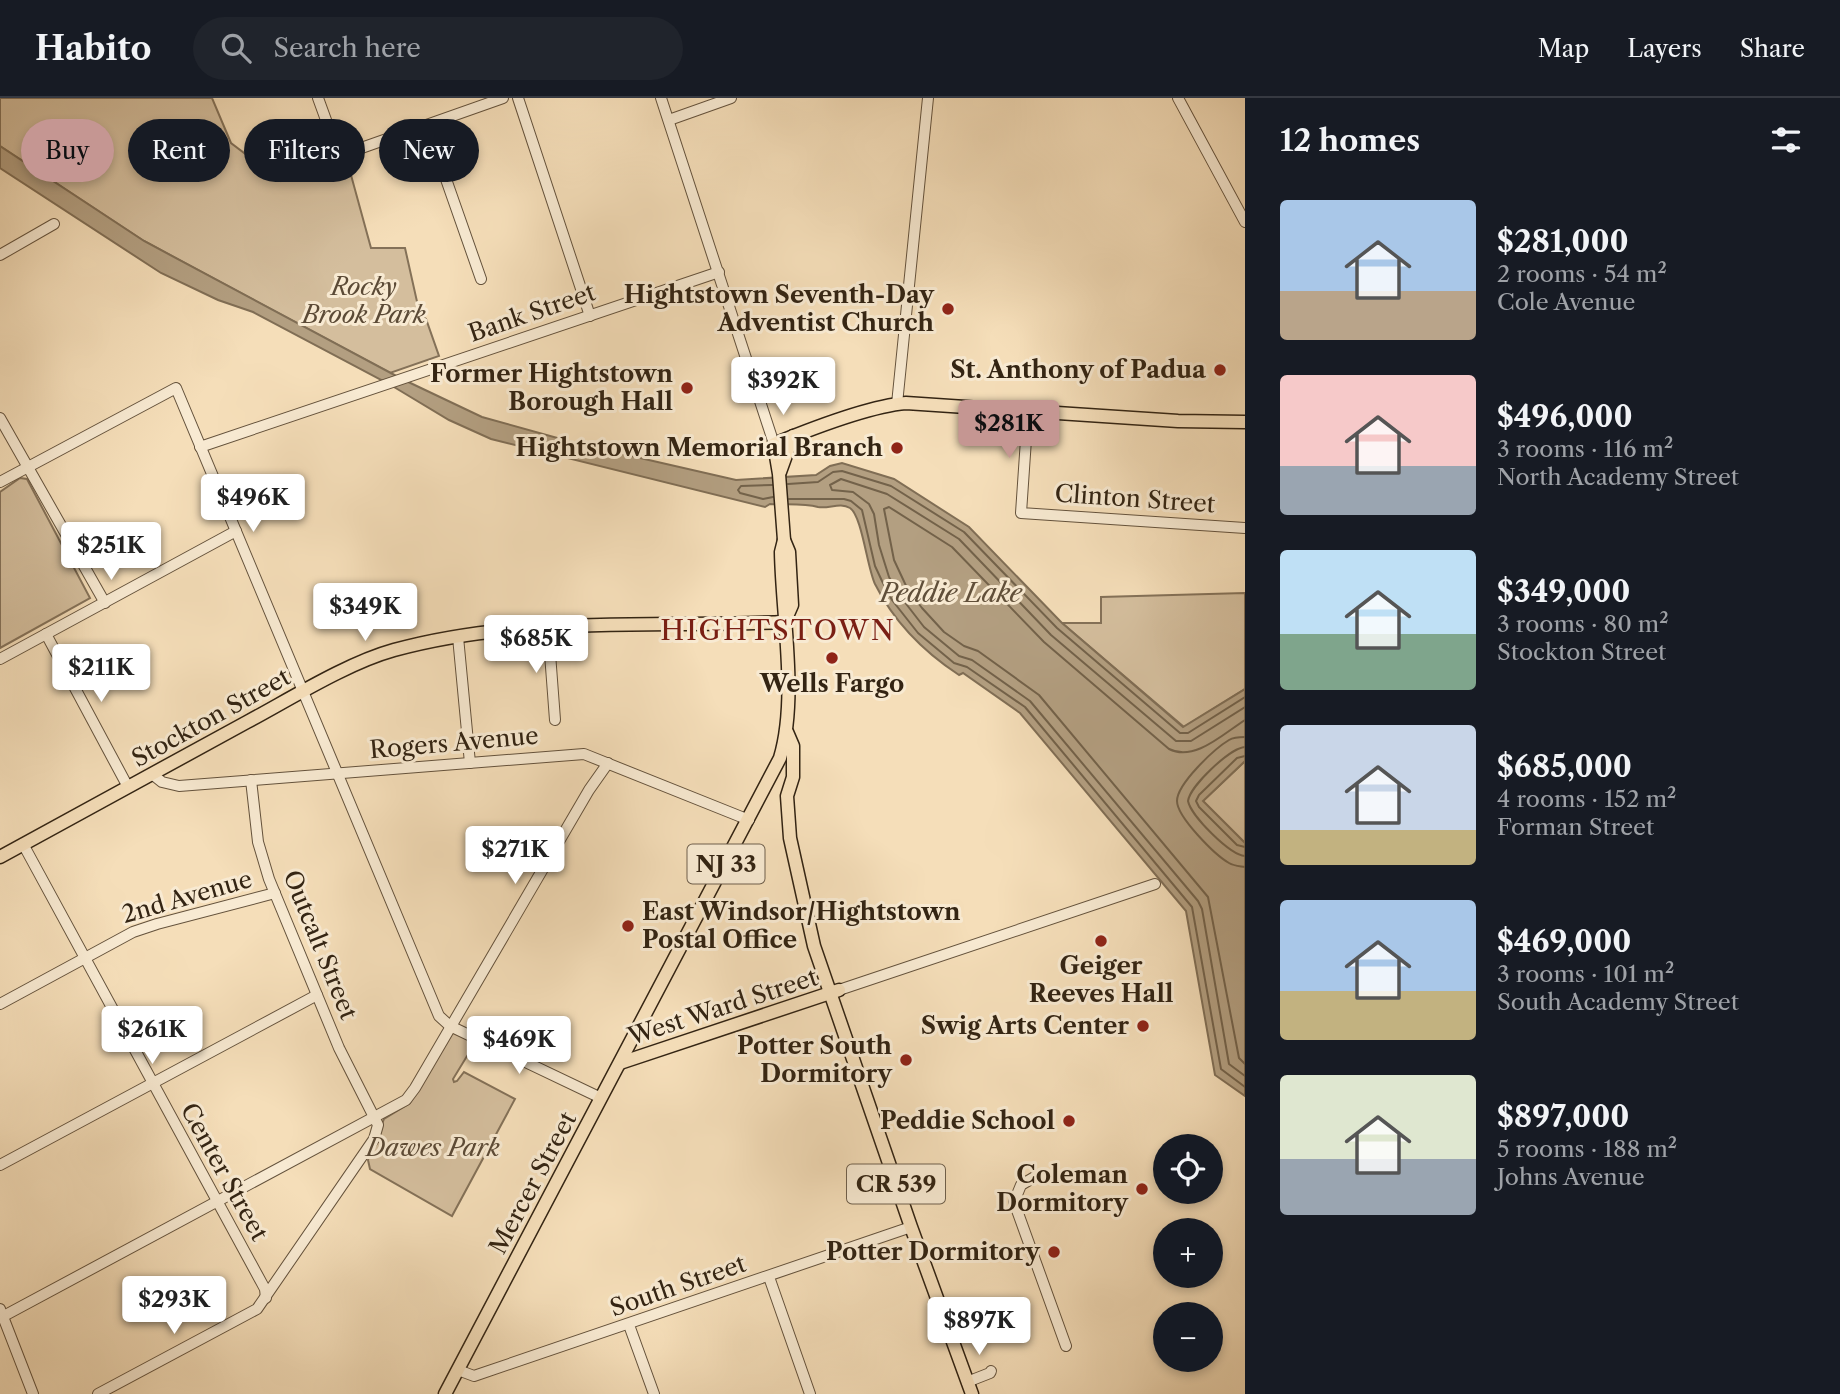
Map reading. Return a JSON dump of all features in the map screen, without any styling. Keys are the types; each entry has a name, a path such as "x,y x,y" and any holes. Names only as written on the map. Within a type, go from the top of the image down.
{"main road":[{"path":"774,444 897,404 1178,421 1245,422"},
{"path":"779,474 793,436"},
{"name":"NJ 33","path":"774,444 784,540 781,552 786,728"},
{"name":"Stockton Street","path":"0,857 303,692 379,655 458,637 548,627 785,622"},
{"name":"CR 539","path":"786,728 793,746 793,777 788,796 794,862 814,946 834,992 911,1227 968,1384"},
{"name":"Mercer Street","path":"445,1394 750,820 780,758 786,728"},
{"name":"West Ward Street","path":"621,1063 834,992"}],"street":[{"path":"318,98 334,142 342,152 350,152 379,142"},
{"path":"444,119 503,98"},
{"path":"518,98 590,316"},
{"path":"661,98 774,444"},
{"path":"668,120 731,98"},
{"path":"897,404 929,98"},
{"path":"1178,98 1245,222"},
{"path":"447,182 481,279"},
{"path":"0,255 54,224"},
{"name":"Bank Street","path":"200,447 719,272"},
{"path":"0,482 176,388 439,1016 450,1026 601,1098"},
{"name":"Clinton Street","path":"1028,410 1021,513 1245,528"},
{"path":"0,418 104,603"},
{"path":"0,659 236,531"},
{"path":"548,627 555,720"},
{"path":"46,634 128,787"},
{"path":"458,637 470,763"},
{"name":"Rogers Avenue","path":"152,774 162,782 179,786 584,754 750,820"},
{"path":"33,1394 1,1315 406,1100 589,790 608,763"},
{"name":"Outcalt Street","path":"251,780 258,842 275,893 339,1048 375,1117"},
{"name":"Center Street","path":"23,844 265,1289 266,1298"},
{"path":"834,992 1155,884"},
{"name":"2nd Avenue","path":"0,1004 121,937 275,893"},
{"path":"0,1165 317,995"},
{"path":"98,1394 257,1309 374,1139 377,1125 375,1117"},
{"path":"1038,1175 1020,1185 1014,1202 1066,1346"},
{"name":"South Street","path":"458,1370 474,1376 911,1227"},
{"path":"769,1277 810,1394"},
{"path":"629,1325 654,1394"}],"green space":[{"name":"Rocky Brook Park","path":"0,98 212,98 221,119 128,119 128,182 230,182 230,141 244,153 244,182 353,182 371,248 405,248 420,315 426,319 439,356 390,373 144,241 55,182 114,182 114,119 21,119 21,160 0,146"},
{"path":"20,478 27,479 90,598 0,648 0,492"},
{"path":"1245,593 1245,689 1184,727 1062,623 1101,623 1101,597"},
{"path":"1245,761 1245,843 1203,801"},
{"name":"Dawes Park","path":"453,1032 475,1043 453,1079 454,1082 464,1072 515,1099 452,1216 370,1169 368,1160 384,1119 410,1103"}],"water":[{"name":"Peddie Lake","path":"0,146 21,160 21,182 0,168"},
{"name":"Peddie Lake","path":"21,182 55,182 144,241 402,379 482,417 579,444 736,480 816,475 830,466 842,463 894,479 969,527 1062,623 1183,727 1245,689 1245,761 1203,801 1245,843 1245,1096 1215,1075 1186,911 1020,713 963,673 959,675 946,666 922,646 901,623 875,584 858,521 850,508 770,504 765,507 491,439 449,420 389,384 253,312 218,300 161,273"}],"place":[{"name":"Hightstown Seventh-Day Adventist Church","path":"948,309"},
{"name":"St. Anthony of Padua","path":"1220,370"},
{"name":"Former Hightstown Borough Hall","path":"687,388"},
{"name":"Hightstown Memorial Branch","path":"897,448"},
{"name":"Wells Fargo","path":"832,658"},
{"name":"East Windsor/Hightstown Postal Office","path":"628,926"},
{"name":"Geiger Reeves Hall","path":"1101,941"},
{"name":"Swig Arts Center","path":"1143,1026"},
{"name":"Potter South Dormitory","path":"906,1060"},
{"name":"Peddie School","path":"1069,1121"},
{"name":"Coleman Dormitory","path":"1142,1189"},
{"name":"Potter Dormitory","path":"1054,1252"}],"district":[{"name":"HIGHTSTOWN","path":"778,630"}]}
